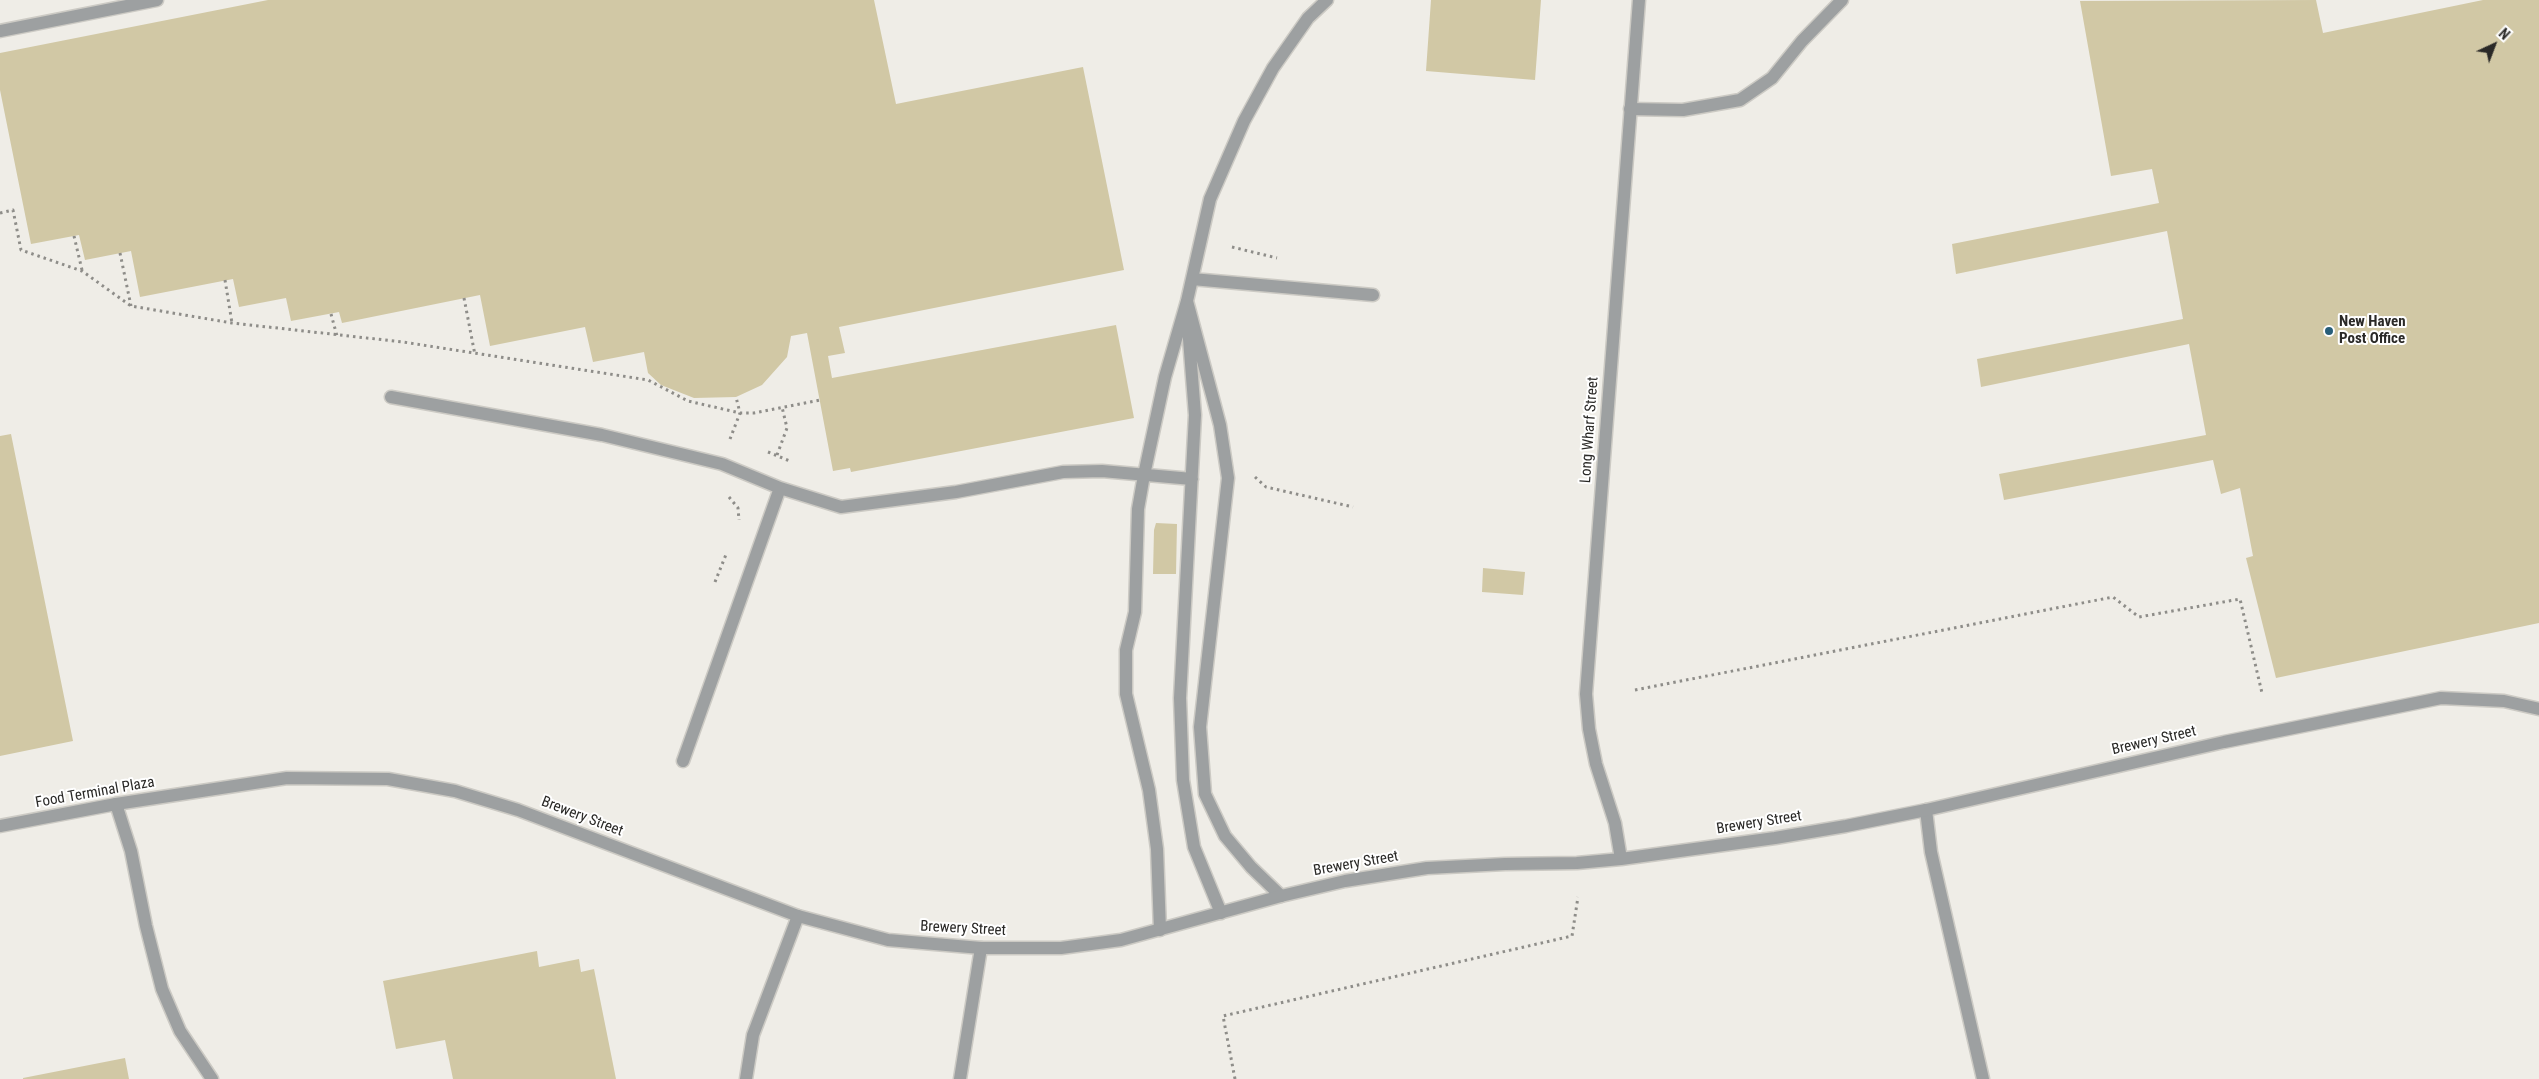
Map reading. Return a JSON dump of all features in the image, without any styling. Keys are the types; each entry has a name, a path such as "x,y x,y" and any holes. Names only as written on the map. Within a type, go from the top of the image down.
{"street":[{"path":"0,31 157,0"},
{"path":"1160,930 1157,849 1151,800 1139,742 1126,694 1126,650 1135,612 1138,510 1144,475 1165,377 1187,301 1210,199 1244,121 1273,68 1308,18 1327,0"},
{"name":"Long Wharf Street","path":"1621,859 1614,823 1596,764 1589,729 1586,694 1639,0"},
{"path":"1630,109 1683,110 1740,100 1772,78 1802,41 1842,0"},
{"path":"1192,279 1373,294"},
{"path":"1187,301 1195,415 1180,698 1183,780 1194,847 1221,914"},
{"path":"1187,301 1220,425 1228,478 1200,727 1205,794 1225,836 1251,867 1281,896"},
{"path":"391,396 602,435 722,464 780,488 841,507 956,492 1063,472 1192,479"},
{"path":"683,761 780,488"},
{"name":"Brewery Street","path":"196,792 288,778 388,780 455,791 518,810 798,916 888,940 981,948 1060,948 1121,940 1281,896 1345,881 1427,868 1577,863 1621,859 1775,838 1926,810 2224,742 2441,698 2504,701 2539,709"},
{"name":"Food Terminal Plaza","path":"0,826 116,804 196,792"},
{"path":"116,804 131,851 146,926 162,989 180,1031 212,1079"},
{"path":"1926,810 1931,852 1983,1079"},
{"path":"746,1079 753,1035 798,916"},
{"path":"960,1079 981,948"}],"path":[{"path":"0,213 14,210 21,250 82,271 131,306 232,323 403,342 475,355 648,380 688,401 740,413 754,413 820,400"},
{"path":"74,236 82,271"},
{"path":"1232,247 1284,260"},
{"path":"120,253 131,306"},
{"path":"224,280 232,323"},
{"path":"464,298 475,355"},
{"path":"331,314 337,336"},
{"path":"730,439 740,413 736,397"},
{"path":"777,455 787,428 782,407"},
{"path":"722,436 739,443"},
{"path":"758,449 797,464"},
{"path":"1252,475 1266,487 1353,507"},
{"path":"722,495 730,498 738,508 739,522"},
{"path":"715,582 729,548"},
{"path":"1635,690 2113,597 2139,617 2240,599 2262,693"},
{"path":"1235,1079 1223,1016 1572,936 1578,897"}],"building":[{"path":"268,0 874,0 896,104 1083,67 1124,270 839,327 845,353 828,356 832,378 1116,325 1134,418 851,472 850,468 833,471 807,333 791,336 787,357 762,385 736,397 694,398 661,385 648,373 644,352 593,362 585,327 490,346 480,295 342,323 339,312 291,321 286,298 239,307 233,279 140,297 131,251 85,260 79,235 31,244 0,90 0,53"},
{"path":"1431,0 1541,0 1535,80 1426,71"},
{"name":"New Haven Post Office","path":"2316,0 2323,33 2483,0 2539,0 2539,623 2276,678 2246,558 2253,556 2240,488 2221,494 2213,460 2004,500 1999,474 2206,435 2189,344 1981,387 1977,359 2183,319 2167,231 1956,274 1952,244 2159,203 2152,169 2111,176 2080,1"},
{"path":"11,434 73,741 0,756 0,436"},
{"path":"1156,523 1177,524 1176,574 1153,574 1154,530"},
{"path":"1483,568 1525,572 1523,595 1482,592"},
{"path":"537,951 539,967 579,959 581,972 594,969 616,1079 453,1079 445,1040 396,1049 383,981"},
{"path":"125,1058 129,1079 23,1079 23,1078"}],"place":[{"name":"New Haven Post Office","path":"2329,331"}]}
